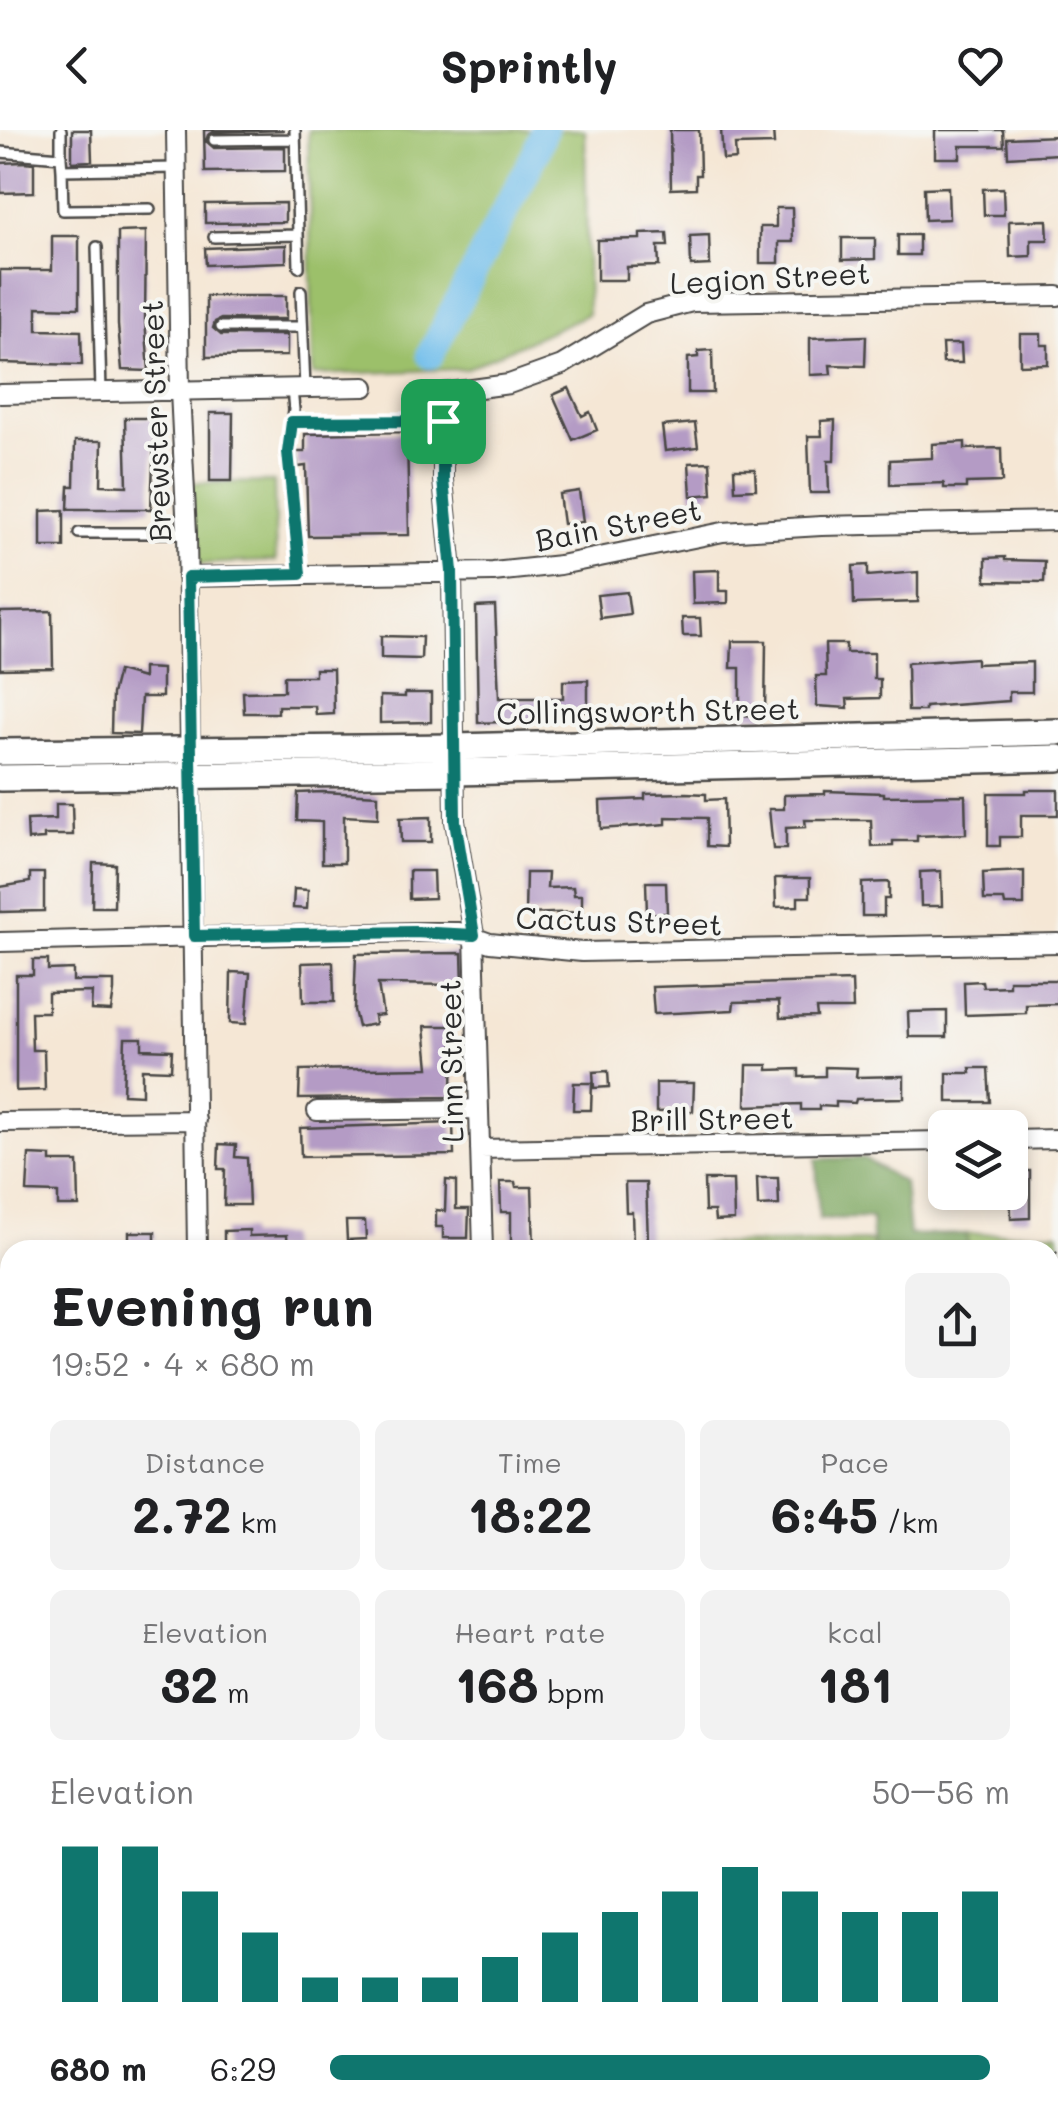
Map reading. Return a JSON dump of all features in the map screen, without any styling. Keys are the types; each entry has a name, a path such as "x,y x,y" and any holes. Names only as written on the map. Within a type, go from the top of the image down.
{"main road":[{"name":"Collingsworth Street","path":"455,759 1058,732"},
{"name":"Collingsworth Street","path":"0,752 189,763"},
{"name":"Collingsworth Street","path":"0,778 189,763 1058,758"}],"street":[{"name":"Brewster Street","path":"176,130 188,577 197,1240"},
{"name":"Legion Street","path":"443,393 509,384 562,365 646,314 692,302 1058,296"},
{"path":"0,394 365,387"},
{"name":"Linn Street","path":"443,393 443,480 452,571 457,841 474,935 483,1240"},
{"name":"Bain Street","path":"188,577 526,570 722,532 821,526 1058,522"},
{"name":"Cactus Street","path":"0,942 414,932 474,935 490,943 582,952 1058,943"},
{"path":"317,1111 479,1109"},
{"path":"0,1122 196,1120"},
{"path":"1028,1140 1058,1139"},
{"name":"Brill Street","path":"480,1150 928,1141"}],"lane":[{"path":"61,130 63,210 150,209"},
{"path":"214,140 295,135 299,267"},
{"path":"0,152 61,156"},
{"path":"62,170 177,168"},
{"path":"214,237 298,236"},
{"path":"97,247 101,392"},
{"path":"300,574 288,452 298,388 301,291"},
{"path":"221,327 302,327"},
{"path":"292,422 443,421"},
{"path":"79,533 187,533"}],"green space":[{"path":"308,130 585,130 588,314 466,369 313,375"},
{"path":"274,482 276,561 198,564 192,556 191,483"},
{"path":"864,1158 904,1183 909,1235 967,1234 967,1240 872,1240 871,1218 819,1219 816,1159"},
{"path":"1058,1232 1058,1240 967,1240 967,1234"}],"building":[{"path":"72,130 91,130 92,161 72,162"},
{"path":"204,130 284,130 214,132 206,141 214,148 285,147 285,171 205,172"},
{"path":"670,130 699,130 700,175 696,175 696,188 671,189"},
{"path":"721,130 773,130 774,144 735,145 736,159 723,160"},
{"path":"935,130 1003,130 1004,146 960,146 960,158 935,158"},
{"path":"1058,136 1058,154 1008,157 1007,138"},
{"path":"0,163 34,163 34,192 1,193"},
{"path":"948,187 949,219 925,220 924,188"},
{"path":"1003,188 1004,215 984,215 983,189"},
{"path":"285,203 285,222 205,223 205,204"},
{"path":"776,208 792,208 793,242 779,242 779,263 760,263 760,227 776,227"},
{"path":"1047,220 1048,240 1031,240 1031,256 1010,257 1009,221"},
{"path":"146,231 149,371 122,370 118,232"},
{"path":"667,233 668,246 658,246 659,266 627,267 627,280 597,280 597,240 640,239 640,234"},
{"path":"709,235 710,265 691,266 690,236"},
{"path":"898,235 919,235 919,255 898,255"},
{"path":"52,236 79,236 79,308 37,307 37,330 81,331 82,365 0,363 0,270 52,270"},
{"path":"842,238 875,238 875,259 842,260"},
{"path":"286,245 286,262 206,265 205,248"},
{"path":"206,296 286,296 286,319 221,319 213,328 221,335 287,335 287,356 206,357"},
{"path":"1020,334 1041,334 1041,345 1048,345 1048,364 1020,365"},
{"path":"866,336 865,366 830,365 831,374 810,375 810,338"},
{"path":"942,344 961,344 962,363 943,363"},
{"path":"712,350 713,393 688,393 688,358 698,357 698,351"},
{"path":"569,388 582,416 590,412 597,430 573,440 553,395"},
{"path":"210,413 233,413 232,481 210,481"},
{"path":"125,418 155,418 151,509 68,509 69,486 74,486 75,441 102,441 101,485 127,486"},
{"path":"835,420 834,461 828,461 829,493 810,493 808,436 822,436 821,421"},
{"path":"695,423 698,447 665,451 662,426"},
{"path":"407,432 409,535 308,536 306,466 298,467 296,452 305,452 305,434"},
{"path":"965,442 965,449 1001,448 1002,482 966,483 966,488 944,488 944,483 890,485 890,460 932,458 932,444"},
{"path":"710,462 712,494 691,496 689,463"},
{"path":"734,469 755,469 756,489 735,490"},
{"path":"579,491 583,522 563,524 559,494"},
{"path":"64,510 64,547 41,547 41,511"},
{"path":"986,558 1045,561 1044,582 986,581"},
{"path":"868,565 868,576 918,572 918,602 854,604 853,566"},
{"path":"719,570 719,591 728,591 728,603 693,604 692,571"},
{"path":"627,592 630,614 600,618 597,595"},
{"path":"495,606 499,698 563,698 563,681 588,680 588,711 554,711 554,720 478,723 476,607"},
{"path":"52,611 53,668 0,669 0,612"},
{"path":"682,618 700,618 701,636 683,636"},
{"path":"381,636 422,637 421,659 381,658"},
{"path":"732,641 766,641 765,716 740,715 740,668 731,668"},
{"path":"825,644 846,644 846,653 874,653 874,679 880,679 880,698 847,699 848,708 817,706 816,676 826,676"},
{"path":"976,658 976,664 1032,662 1032,692 1009,692 1009,701 908,711 907,663"},
{"path":"143,668 162,669 162,697 141,697 139,734 111,733 112,694 118,671 143,678"},
{"path":"315,669 333,669 334,714 316,715 315,706 278,706 278,713 244,713 243,692 284,691 284,676 315,676"},
{"path":"405,693 431,693 431,722 380,723 380,696 405,697"},
{"path":"1058,790 1058,815 1021,815 1021,837 1000,837 1000,846 988,846 988,793"},
{"path":"825,791 884,796 965,795 966,834 917,836 917,841 893,841 893,846 872,847 871,820 805,820 806,827 786,828 786,849 773,849 769,809 784,809 784,795"},
{"path":"298,793 378,795 378,818 344,816 344,863 322,863 322,822 297,821"},
{"path":"706,794 706,800 724,799 725,847 707,846 707,818 666,817 666,824 601,829 600,801"},
{"path":"56,804 72,804 73,835 44,835 44,839 28,840 27,820 56,819"},
{"path":"431,817 431,842 401,842 400,818"},
{"path":"93,863 115,864 114,907 92,907"},
{"path":"409,871 433,871 434,898 409,899"},
{"path":"941,871 942,906 921,906 920,872"},
{"path":"1024,871 1024,905 984,900 983,873"},
{"path":"30,873 44,873 44,911 0,912 0,887 30,882"},
{"path":"526,873 548,873 547,888 573,887 574,895 582,895 582,912 525,914"},
{"path":"775,878 810,878 810,897 798,897 798,906 776,907"},
{"path":"646,882 666,882 667,913 647,914"},
{"path":"889,882 884,916 862,916 862,883"},
{"path":"294,889 308,890 307,909 293,908"},
{"path":"462,953 463,985 378,984 383,1015 374,1016 375,1024 358,1027 354,1010 356,954"},
{"path":"33,960 48,960 48,970 73,969 73,981 114,981 114,991 111,1011 91,1010 92,992 48,993 48,1012 31,1012 32,1050 44,1050 45,1090 16,1091 16,975 33,975"},
{"path":"333,962 334,1002 303,1002 302,963"},
{"path":"231,972 250,973 246,1024 230,1023"},
{"path":"1009,980 1058,980 1058,1004 1026,1005 1026,1013 965,1015 964,982 982,981 983,987 1009,986"},
{"path":"852,981 853,1009 816,1009 817,1017 780,1018 779,1001 734,1002 733,1010 654,1014 652,987"},
{"path":"947,1011 947,1037 909,1037 908,1012"},
{"path":"425,1026 453,1026 452,1097 299,1099 300,1070 429,1068"},
{"path":"125,1038 142,1038 142,1049 172,1050 171,1070 142,1069 142,1095 123,1094"},
{"path":"747,1065 768,1065 768,1070 799,1069 799,1077 825,1076 825,1067 857,1068 856,1077 904,1076 904,1098 856,1099 855,1103 836,1102 836,1107 819,1106 819,1110 801,1110 801,1104 746,1106"},
{"path":"970,1068 988,1068 990,1102 947,1102 947,1073 971,1073"},
{"path":"608,1071 609,1087 594,1088 593,1072"},
{"path":"574,1083 592,1083 591,1110 573,1110"},
{"path":"656,1083 694,1083 693,1111 656,1112"},
{"path":"453,1123 454,1155 301,1157 300,1128"},
{"path":"219,1144 236,1145 235,1157 247,1158 249,1205 224,1205 225,1169 218,1169"},
{"path":"29,1155 51,1156 51,1162 78,1162 79,1206 58,1206 58,1193 27,1192"},
{"path":"1030,1171 1030,1218 1011,1219 1011,1210 1028,1210"},
{"path":"757,1178 778,1178 779,1205 758,1206"},
{"path":"446,1180 456,1181 456,1209 469,1209 468,1238 443,1238 443,1227 436,1227 436,1210 445,1211"},
{"path":"704,1180 733,1180 734,1220 715,1221 714,1211 705,1211"},
{"path":"500,1182 532,1187 534,1240 511,1240 511,1212 501,1212"},
{"path":"625,1183 646,1183 648,1240 633,1240 632,1212 626,1212"},
{"path":"346,1221 365,1221 366,1239 347,1240"},
{"path":"249,1230 249,1236 287,1235 287,1240 224,1240 224,1231"},
{"path":"129,1232 155,1232 155,1240 129,1240"}],"waterway":[{"path":"430,355 544,130"}],"route":[{"path":"443,421 443,480 452,571 455,821 474,935 414,932 194,936 188,577 300,574 288,452 292,422 443,421"}]}
